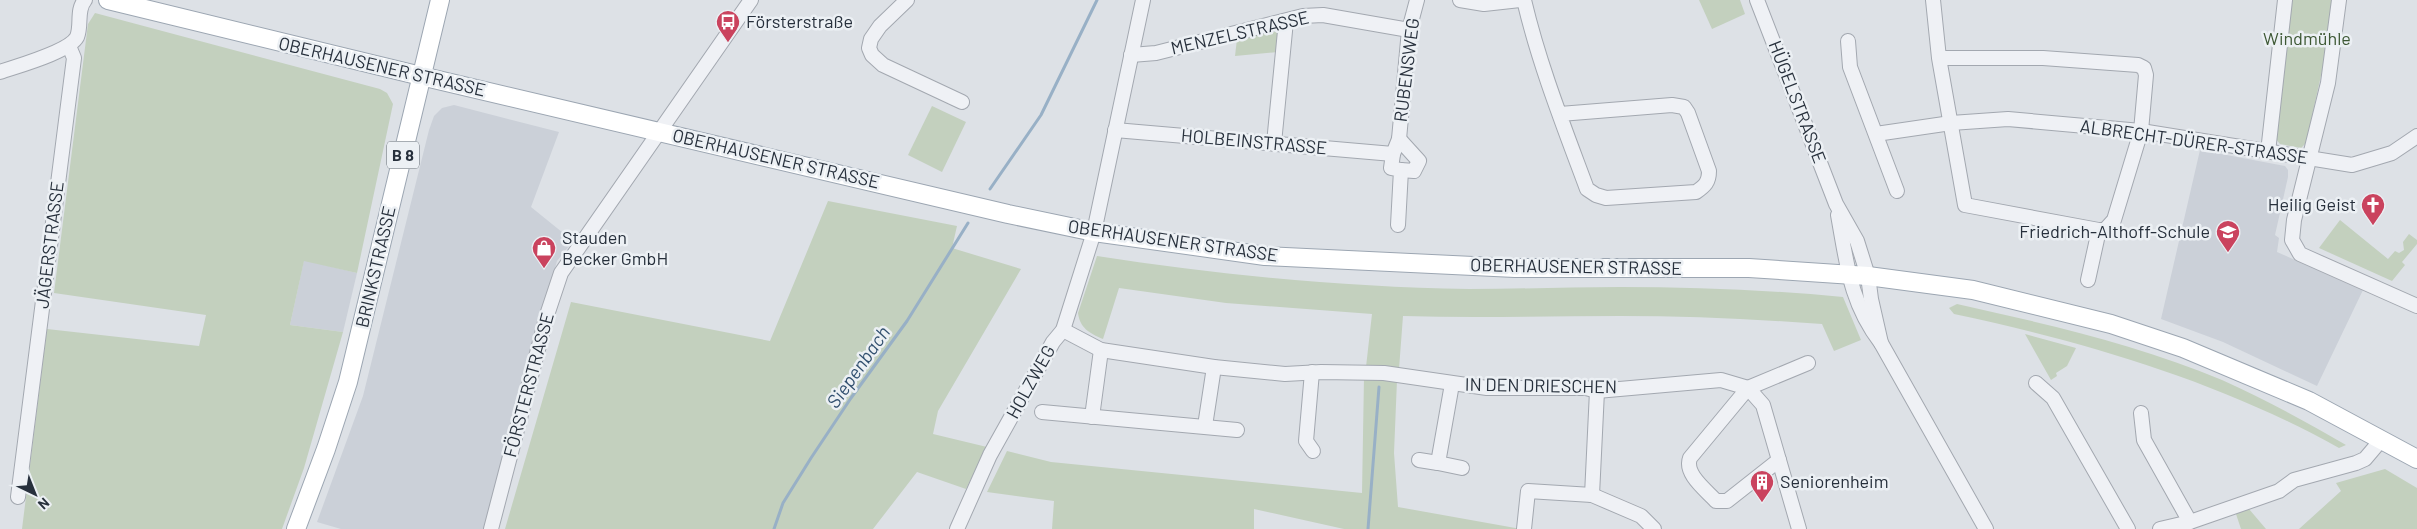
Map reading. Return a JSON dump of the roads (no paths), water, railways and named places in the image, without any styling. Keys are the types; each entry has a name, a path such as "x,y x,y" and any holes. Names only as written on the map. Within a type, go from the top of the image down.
{"main road":[{"name":"OBERHAUSENER STRASSE","path":"108,0 421,76 1008,214 1094,232 1265,256 1525,268 1749,268 1849,274 1973,290 2110,324 2183,348 2309,401 2415,457"},
{"name":"BRINKSTRASSE","path":"296,529 326,450 348,382 440,0"},
{"name":"OBERHAUSENER STRASSE","path":"2249,375 2376,446 2415,457"}],"street":[{"path":"0,72 69,46 78,35 81,5 85,0"},
{"name":"FÖRSTERSTRASSE","path":"491,529 547,315 561,273 751,0"},
{"path":"907,0 885,20 870,39 869,48 872,55 883,65 962,102"},
{"name":"HOLZWEG","path":"957,529 990,455 1053,342 1063,330 1094,232 1143,0"},
{"name":"RUBENSWEG","path":"1393,154 1399,140 1409,30 1417,0"},
{"path":"1460,0 1484,4 1520,0"},
{"path":"1524,0 1531,29 1560,114 1587,188 1596,196 1606,198 1696,192 1705,186 1709,179 1709,171 1688,113 1684,107 1672,105 1560,114"},
{"name":"HÜGELSTRASSE","path":"1757,0 1836,204 1857,240 1868,276 1881,343"},
{"path":"1933,0 1939,58 1965,205 2104,231 2114,220 2141,131 2146,74 2144,68 2138,65 2043,58 1939,58"},
{"path":"2268,152 2285,0"},
{"path":"2339,0 2328,83 2291,233 2295,248 2300,254 2417,306"},
{"name":"MENZELSTRASSE","path":"1131,55 1156,53 1303,16 1323,14 1409,30"},
{"path":"1274,143 1286,20"},
{"path":"1848,41 1850,67 1896,191"},
{"name":"JÄGERSTRASSE","path":"18,497 74,58 69,46"},
{"name":"ALBRECHT-DÜRER-STRASSE","path":"1876,134 1951,122 2008,119 2141,131 2352,165 2392,153 2417,136"},
{"name":"HOLBEINSTRASSE","path":"1115,130 1393,154"},
{"name":"RUBENSWEG","path":"1399,140 1419,161 1414,171 1401,170"},
{"path":"1393,154 1392,168 1401,170 1398,225"},
{"name":"HÜGELSTRASSE","path":"1836,204 1849,274 1858,307 1867,325 1881,343 1986,529"},
{"path":"2088,280 2099,230"},
{"name":"IN DEN DRIESCHEN","path":"1063,330 1101,350 1285,374 1312,372 1384,373 1488,388 1586,388 1597,391 1721,380 1748,388"},
{"path":"1092,417 1101,350"},
{"path":"1779,460 1727,501 1716,501 1689,472 1687,464 1748,388 1808,363"},
{"path":"1204,426 1214,366"},
{"path":"1312,372 1306,442 1313,451"},
{"path":"2036,383 2053,398 2128,529"},
{"name":"IN DEN DRIESCHEN","path":"1438,463 1452,384"},
{"path":"1748,388 1763,405 1797,524 1785,529"},
{"path":"1592,495 1597,391"},
{"path":"1042,412 1237,430"},
{"path":"2141,413 2144,440 2190,522"},
{"path":"2160,529 2190,522 2279,491 2294,480 2356,463 2365,459 2376,446"},
{"path":"1419,460 1462,468"},
{"path":"1524,529 1528,491 1592,495 1641,516 1654,529"}],"waterway":[{"name":"Siepenbach","path":"990,189 1041,115 1097,0"},
{"name":"Siepenbach","path":"774,529 783,503 811,458 851,398 907,321 968,223"},
{"path":"1368,529 1379,387"}],"place":[{"name":"Försterstraße","path":"728,43"},
{"name":"Heilig Geist","path":"2373,226"},
{"name":"Friedrich-Althoff-Schule","path":"2228,253"},
{"name":"Stauden Becker GmbH","path":"544,269"},
{"name":"Seniorenheim","path":"1762,503"}],"park label":[{"name":"Windmühle","path":"2307,39"}]}
